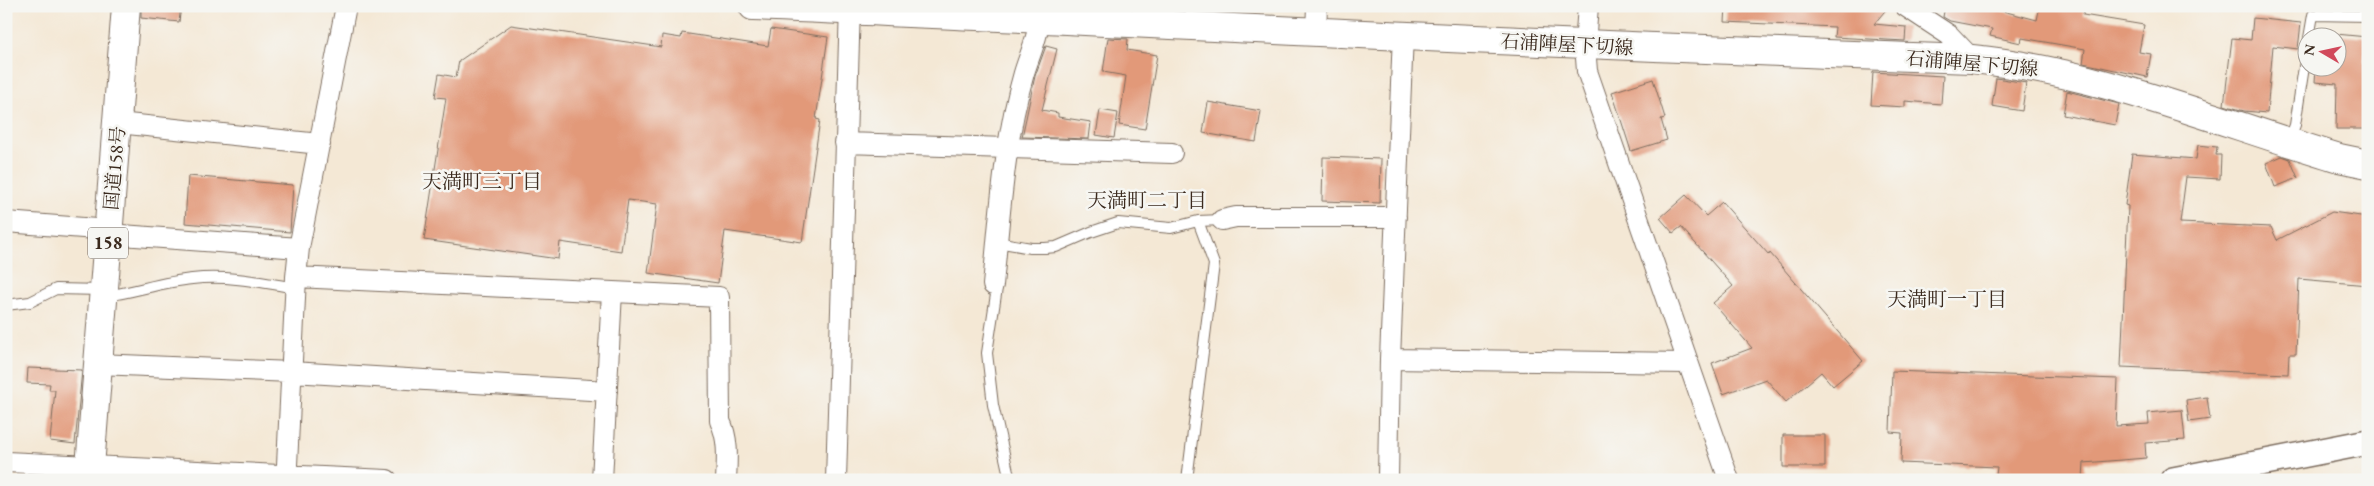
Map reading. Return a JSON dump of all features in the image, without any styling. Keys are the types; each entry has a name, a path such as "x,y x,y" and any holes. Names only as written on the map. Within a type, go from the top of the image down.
{"main road":[{"name":"国道158号","path":"89,474 126,6"},
{"name":"石浦陣屋下切線","path":"753,6 1316,19 1403,34 1585,45 1972,59 2012,63 2078,76 2288,143 2339,158 2368,164"}],"street":[{"path":"289,478 287,465 299,248 346,6"},
{"path":"1588,6 1585,45 1587,71 1729,480"},
{"path":"1906,6 1949,35 1972,59"},
{"path":"836,480 850,8"},
{"path":"993,285 1008,148 1022,80 1039,13"},
{"path":"1388,480 1390,360 1403,34"},
{"path":"118,123 320,144"},
{"path":"845,144 1172,153"},
{"path":"1222,220 1236,218 1396,217"},
{"path":"6,222 299,248"},
{"path":"296,282 719,297 720,421 724,430 728,454 726,480"},
{"path":"602,480 612,292"},
{"path":"1390,360 1688,363"},
{"path":"98,364 292,372 608,391"},
{"path":"2173,480 2368,442"},
{"path":"6,462 89,474 387,480"}],"lane":[{"path":"2311,28 2313,15 2368,16"},
{"path":"2288,143 2295,125 2302,78"},
{"path":"998,242 1032,248 1056,247 1118,223 1171,228 1198,221 1222,220"},
{"path":"1188,480 1214,264 1198,221"},
{"path":"6,305 30,302 56,289 104,294 179,280 210,278 296,282"},
{"path":"993,285 997,288 987,353 993,405 1010,480"}],"building":[{"path":"141,6 181,6 179,22 141,18"},
{"path":"1726,6 1889,6 1874,24 1906,27 1905,41 1834,37 1835,27 1725,22"},
{"path":"1945,6 1991,6 1991,8 2037,20 2040,6 2067,6 2084,9 2083,15 2144,25 2139,52 2151,54 2147,77 2083,63 2085,49 2022,38 2021,43 1990,36 1992,29 1950,21 1943,17"},
{"path":"2253,18 2301,23 2300,28 2296,28 2296,49 2273,46 2267,113 2244,111 2224,105 2232,38 2251,40"},
{"path":"511,25 661,47 662,35 681,38 682,33 768,46 771,29 828,37 816,119 820,120 802,242 725,231 718,283 648,273 657,204 628,200 621,251 560,242 558,259 424,240 446,98 435,97 439,74 456,77 459,61"},
{"path":"2346,35 2367,37 2364,61 2368,62 2368,129 2336,129 2337,84 2315,82 2315,78 2346,78"},
{"path":"1108,38 1128,39 1127,50 1157,55 1145,129 1119,125 1126,76 1103,72"},
{"path":"1046,46 1057,49 1042,110 1058,113 1058,117 1091,122 1089,139 1022,137 1035,76"},
{"path":"1873,72 1943,76 1941,104 1905,101 1905,107 1871,105"},
{"path":"1996,78 2026,83 2022,111 1992,106"},
{"path":"1653,79 1665,118 1661,119 1667,140 1631,151 1612,92"},
{"path":"2067,91 2119,104 2115,125 2063,115"},
{"path":"1208,102 1261,111 1256,142 1203,133"},
{"path":"1100,110 1118,113 1114,138 1096,135"},
{"path":"2198,145 2217,147 2216,155 2221,155 2220,179 2186,177 2180,223 2271,227 2277,240 2332,212 2368,217 2368,285 2299,279 2296,354 2289,354 2288,374 2121,367 2128,206 2125,205 2132,154 2196,159"},
{"path":"2282,156 2290,159 2298,178 2275,187 2266,163"},
{"path":"1323,157 1381,159 1380,203 1322,201"},
{"path":"188,176 293,185 290,232 185,223"},
{"path":"1686,195 1706,216 1722,202 1769,255 1770,253 1863,361 1833,386 1821,372 1786,402 1766,379 1723,394 1712,363 1752,348 1713,303 1733,286 1681,227 1673,233 1660,218"},
{"path":"28,368 82,370 75,444 50,441 55,390 49,390 50,384 27,383"},
{"path":"1892,371 2118,379 2116,426 2149,424 2148,413 2182,410 2185,440 2145,443 2146,458 2084,463 2083,478 1996,475 1997,467 1901,463 1902,433 1890,432"},
{"path":"2207,397 2210,419 2189,422 2186,400"},
{"path":"1783,435 1825,435 1825,467 1783,467"}],"district":[{"name":"天満町三丁目","path":"482,181"},
{"name":"天満町二丁目","path":"1147,200"},
{"name":"天満町一丁目","path":"1947,299"}]}
